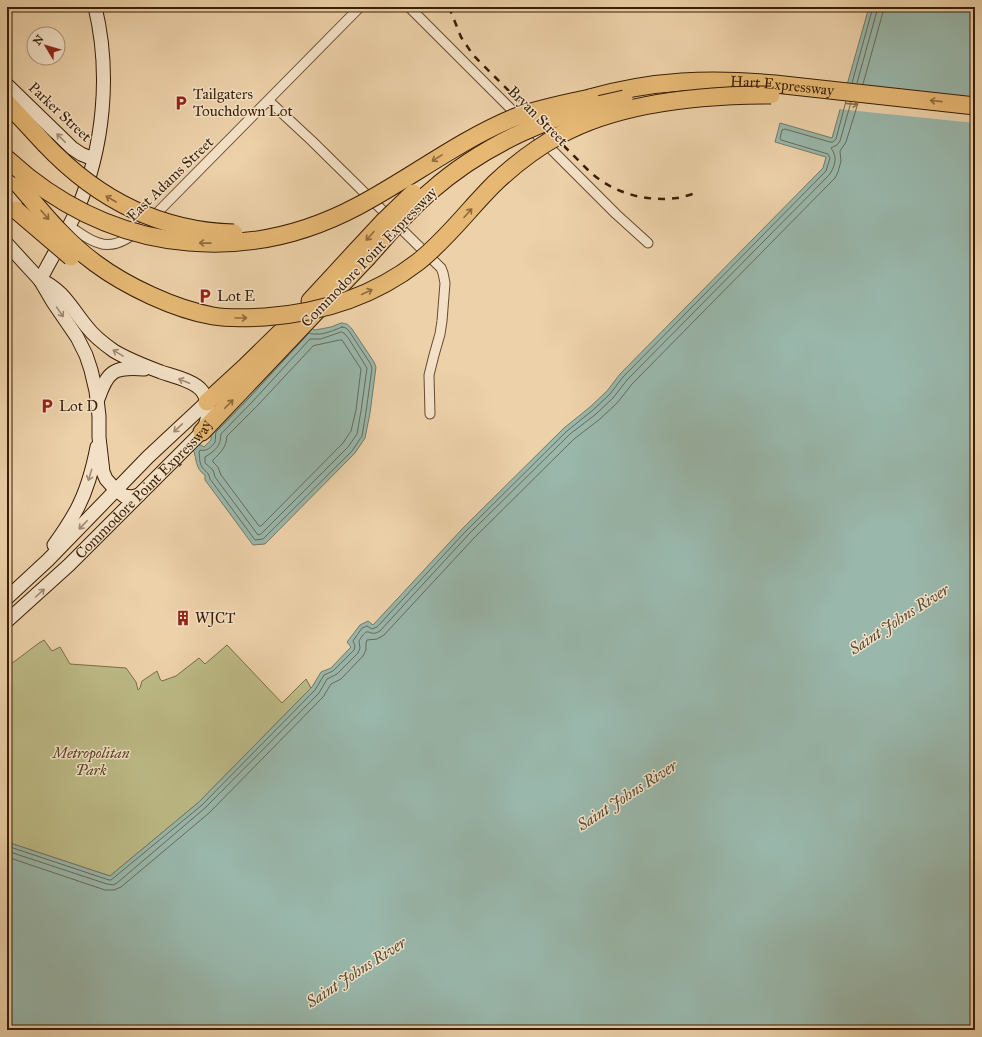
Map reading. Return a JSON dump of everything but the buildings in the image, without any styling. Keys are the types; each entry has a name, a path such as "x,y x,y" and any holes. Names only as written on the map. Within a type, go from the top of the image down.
{"highway":[{"name":"Hart Expressway","path":"590,98 661,83 718,80 746,81 975,106"},
{"name":"Commodore Point Expressway","path":"207,402 361,255 418,203 444,180 486,152 539,125 600,104 627,98 661,93 714,90 771,95"},
{"name":"Hart Expressway","path":"771,95 975,117"},
{"path":"11,207 106,284 145,302 167,310 182,313 236,318 282,316 321,308 347,300 377,288 411,267 433,249 496,182 520,161 560,135 593,120 625,110 669,102 771,95"},
{"name":"Commodore Point Expressway","path":"202,432 361,255 384,221 405,200 426,182 460,157 497,135 555,109 590,98"},
{"path":"7,159 23,173 60,200 82,212 124,229 144,235 171,240 209,243 237,242 256,240 293,232 318,224 370,199 457,146 488,130 514,118 532,112 590,98"},
{"path":"7,103 72,171 103,194 122,205 159,220 193,229 214,232 258,233 319,222 338,215"},
{"path":"7,172 65,237 100,267 125,283 145,293 181,307 212,316"}],"street":[{"path":"40,280 70,226 82,197 93,159 101,117 103,86 103,59 95,7"},
{"name":"East Adams Street","path":"70,226 91,240 110,245 125,240 139,230 360,7"},
{"name":"Bryan Street","path":"409,7 612,211 648,243"},
{"name":"Parker Street","path":"7,85 72,148 93,159"},
{"path":"269,100 441,268 445,283 440,334 430,375 430,414"},
{"path":"7,244 40,280 83,349 91,370 98,400 99,438 104,476 121,494 127,497 139,495"},
{"path":"40,280 58,291 86,326 103,343 127,358 198,387 203,392 207,402 208,417 202,432"},
{"path":"98,400 106,381 111,374 128,368 154,369"},
{"name":"Commodore Point Expressway","path":"29,578 73,535 152,453 207,402"},
{"name":"Commodore Point Expressway","path":"7,621 69,565 202,432"},
{"path":"7,598 29,578 60,537 77,509 88,482 99,438"}],"green space":[{"name":"Metropolitan Park","path":"44,640 52,651 60,647 70,664 126,668 136,682 138,690 142,681 157,671 162,681 176,676 199,658 205,664 227,645 282,703 306,679 311,688 199,802 110,876 7,842 7,667"}],"water":[{"name":"Saint Johns River","path":"869,7 975,7 975,1030 7,1030 7,842 110,876 199,802 312,687 321,672 331,668 351,647 347,642 360,625 368,621 373,625 463,528 564,428 607,391 620,374 823,168 826,157 775,142 780,123 832,138"},
{"path":"341,323 350,326 376,367 365,438 355,453 265,544 253,545 205,480 205,475 199,470 193,449 197,445 204,447 211,440 211,433 309,327 315,330 331,327"}],"pier":[{"path":"845,86 975,99 975,123 838,109"}],"railway":[{"path":"449,7 461,37 473,55 597,178 618,190 653,199 677,198 699,192"}],"place":[{"name":"Tailgaters Touchdown Lot","path":"181,103"},
{"name":"Lot E","path":"205,296"},
{"name":"Lot D","path":"47,406"},
{"name":"WJCT","path":"183,618"}]}
